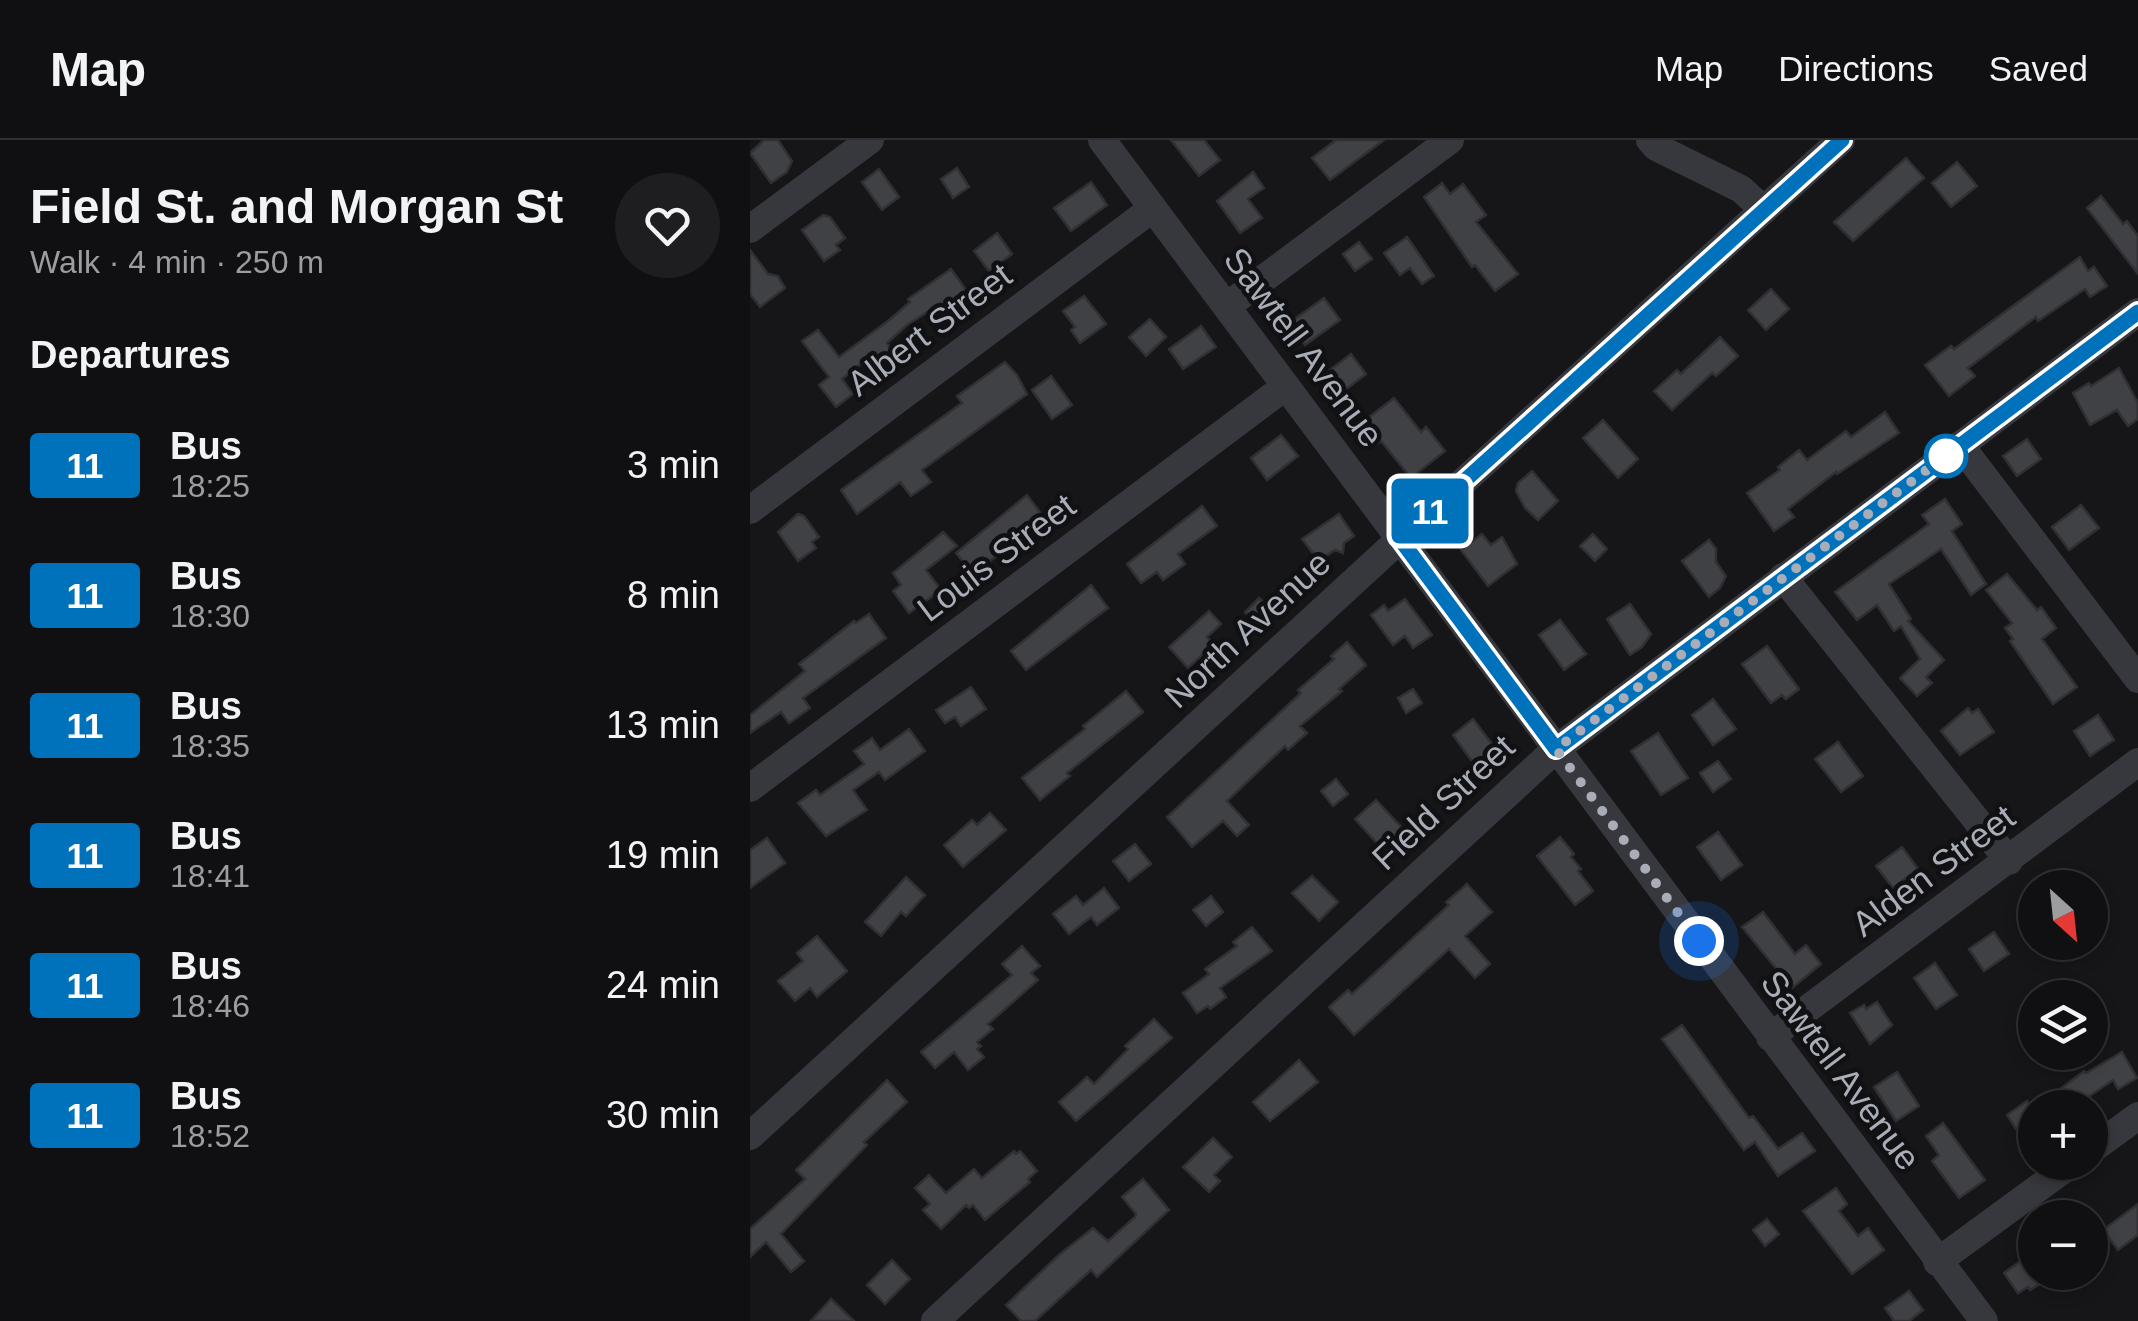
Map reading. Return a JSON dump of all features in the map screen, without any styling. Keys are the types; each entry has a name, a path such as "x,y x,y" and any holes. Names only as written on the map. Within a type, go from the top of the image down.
{"street":[{"path":"750,229 870,140"},
{"name":"Sawtell Avenue","path":"1102,140 1984,1321"},
{"path":"1226,306 1450,140"},
{"path":"1650,140 1656,147 1741,189 1764,210"},
{"name":"North Avenue","path":"750,1136 1400,539 1842,140"},
{"name":"Albert Street","path":"750,510 1152,208"},
{"name":"Field Street","path":"935,1321 1556,749 2138,312"},
{"name":"Louis Street","path":"750,788 1286,386"},
{"path":"1960,445 2138,679"},
{"path":"1783,577 2009,861"},
{"name":"Alden Street","path":"1770,1037 2138,762"},
{"path":"2108,1138 2138,1116"},
{"path":"1937,1262 2049,1180"}],"building":[{"path":"764,140 778,140 792,161 787,172 771,183 750,153"},
{"path":"1171,140 1204,140 1220,160 1199,176"},
{"path":"1336,140 1384,140 1330,180 1312,158"},
{"path":"1906,158 1924,178 1853,241 1834,222"},
{"path":"1957,162 1977,186 1951,207 1932,183"},
{"path":"957,168 969,187 953,198 941,179"},
{"path":"879,169 899,197 882,210 862,182"},
{"path":"1253,172 1264,188 1248,199 1262,218 1240,233 1217,201"},
{"path":"1091,182 1107,205 1071,231 1054,208"},
{"path":"1442,183 1450,194 1463,184 1486,215 1476,222 1518,274 1495,291 1475,265 1472,267 1424,197"},
{"path":"2101,196 2138,236 2138,274 2087,208"},
{"path":"823,215 830,217 845,238 836,245 840,250 824,261 802,230"},
{"path":"997,233 1012,254 989,271 974,251"},
{"path":"1407,237 1434,276 1422,284 1410,268 1400,275 1384,253"},
{"path":"1359,242 1372,259 1355,271 1343,254"},
{"path":"750,250 768,274 778,276 785,288 760,307 750,294"},
{"path":"2080,257 2088,271 2094,267 2107,286 2090,297 2085,289 2038,321 2036,317 1968,368 1975,376 1949,396 1925,365 1951,346 1954,349"},
{"path":"951,269 977,305 953,322 940,304 907,325 887,343 892,350 872,365 867,359 842,379 853,394 836,407 819,385 829,377 802,341 818,330 839,357"},
{"path":"1771,289 1789,309 1766,330 1748,310"},
{"path":"1084,296 1106,324 1080,343 1071,330 1075,327 1063,311"},
{"path":"1324,298 1340,320 1305,345 1289,323"},
{"path":"1150,319 1166,337 1146,356 1129,337"},
{"path":"1201,326 1216,347 1183,369 1169,349"},
{"path":"1720,337 1738,356 1716,376 1712,373 1672,410 1654,391 1677,370 1681,374"},
{"path":"1351,354 1366,374 1341,393 1326,373"},
{"path":"1005,362 1027,394 922,470 931,482 911,496 900,482 857,514 841,490 962,403 957,396"},
{"path":"2119,368 2138,403 2138,419 2128,426 2117,410 2090,425 2073,393"},
{"path":"1051,376 1072,405 1052,419 1032,390"},
{"path":"1394,398 1421,432 1426,427 1445,451 1411,478 1381,441 1377,444 1364,421"},
{"path":"1885,412 1899,433 1836,472 1788,509 1794,517 1774,531 1747,493 1780,470 1778,467 1799,450 1807,460 1846,431 1851,437"},
{"path":"1603,420 1638,459 1618,478 1583,438"},
{"path":"1281,435 1298,456 1267,480 1251,458"},
{"path":"2027,439 2041,459 2017,476 2003,456"},
{"path":"1532,471 1558,501 1538,520 1525,508 1516,491 1518,483"},
{"path":"1027,495 1045,519 973,574 956,553"},
{"path":"1945,499 1962,524 1952,531 1986,584 1971,595 1941,549 1889,584 1911,619 1908,621 1944,660 1926,677 1932,683 1917,696 1900,678 1920,659 1901,626 1894,631 1877,605 1857,620 1835,592 1929,524 1922,515"},
{"path":"2081,505 2099,528 2069,550 2052,527"},
{"path":"1202,506 1217,526 1178,554 1185,564 1163,580 1157,572 1141,583 1127,564"},
{"path":"798,514 804,516 819,537 812,542 816,548 798,561 778,532"},
{"path":"1339,514 1354,536 1344,543 1343,553 1335,550 1319,561 1302,539"},
{"path":"943,532 957,546 926,570 941,590 909,613 893,591 901,585 893,573"},
{"path":"1482,534 1491,545 1502,537 1517,564 1488,586 1461,550"},
{"path":"1593,534 1607,549 1595,561 1580,546"},
{"path":"1709,540 1716,549 1716,562 1726,576 1709,597 1682,561"},
{"path":"2007,574 2037,610 2041,607 2056,628 2042,639 2077,687 2053,704 2010,641 2013,639 2005,628 2012,623 1986,590"},
{"path":"1091,585 1108,608 1026,670 1011,651"},
{"path":"1259,598 1273,612 1258,626 1245,612"},
{"path":"1405,599 1432,635 1413,648 1405,636 1393,645 1371,615 1384,605 1388,611"},
{"path":"1630,604 1651,634 1630,655 1607,619"},
{"path":"1209,611 1221,624 1207,637 1214,644 1188,668 1169,647"},
{"path":"869,614 886,638 803,698 810,708 795,719 789,723 781,712 750,733 750,715 805,671 799,664 854,621"},
{"path":"1560,620 1586,654 1564,670 1539,635"},
{"path":"1347,642 1366,665 1300,726 1307,733 1288,750 1285,746 1227,801 1249,825 1237,836 1223,821 1192,847 1167,817 1301,693 1298,690 1334,659 1331,656"},
{"path":"1767,646 1799,689 1786,699 1782,695 1771,703 1742,664"},
{"path":"971,687 986,709 961,726 955,717 945,723 936,710"},
{"path":"1413,689 1422,703 1406,713 1398,698"},
{"path":"1126,691 1143,712 1040,800 1022,778"},
{"path":"1713,699 1736,729 1713,745 1692,715"},
{"path":"1968,708 1972,713 1978,709 1994,732 1960,755 1941,731"},
{"path":"2098,715 2114,740 2090,756 2074,731"},
{"path":"1473,719 1495,748 1474,764 1453,735"},
{"path":"909,729 925,751 885,780 879,772 853,790 867,810 826,836 798,803 816,790 820,795 864,764 854,751 872,738 880,750"},
{"path":"1658,733 1688,778 1661,795 1631,751"},
{"path":"1838,742 1863,776 1841,792 1815,759"},
{"path":"1718,761 1731,779 1713,792 1700,773"},
{"path":"1336,779 1348,794 1333,806 1321,791"},
{"path":"1376,800 1405,831 1384,851 1355,819"},
{"path":"990,813 1006,830 963,867 944,845 972,820 977,825"},
{"path":"1718,832 1742,865 1721,880 1697,847"},
{"path":"1560,837 1574,854 1571,857 1581,869 1578,871 1593,891 1575,905 1537,856"},
{"path":"767,838 785,863 750,888 750,850"},
{"path":"1135,844 1151,864 1129,881 1113,861"},
{"path":"1902,847 1918,869 1893,888 1876,866"},
{"path":"1312,876 1338,902 1319,921 1292,893"},
{"path":"906,877 925,895 906,916 901,912 881,936 865,922"},
{"path":"1467,884 1492,912 1465,936 1490,964 1475,978 1449,949 1354,1035 1329,1007 1348,990 1352,994"},
{"path":"1104,888 1119,908 1097,925 1091,917 1069,934 1053,914 1076,896 1083,905"},
{"path":"1211,896 1223,912 1206,926 1193,910"},
{"path":"1763,912 1795,954 1806,945 1821,964 1792,988 1742,927"},
{"path":"1252,927 1272,951 1220,988 1226,997 1197,1013 1183,993 1209,974 1205,969 1237,946 1233,942"},
{"path":"1994,932 2009,954 1984,971 1969,949"},
{"path":"817,936 847,971 817,997 810,988 795,1001 778,981 803,961 797,953"},
{"path":"1022,946 1040,966 1031,973 1038,980 988,1024 993,1029 977,1042 984,1057 968,1070 954,1052 935,1068 921,1052 1012,975 1002,964"},
{"path":"1935,963 1957,995 1936,1009 1914,978"},
{"path":"1877,1002 1892,1025 1870,1044 1850,1013"},
{"path":"1154,1019 1172,1038 1076,1121 1059,1102 1087,1077 1094,1084"},
{"path":"1682,1025 1749,1118 1753,1116 1778,1149 1802,1133 1815,1151 1778,1176 1755,1142 1744,1150 1662,1039"},
{"path":"2122,1052 2137,1078 2118,1089 2113,1080 2098,1090 2059,1090 2084,1071 2108,1070 2108,1060"},
{"path":"1299,1060 1318,1082 1270,1121 1253,1102"},
{"path":"1897,1072 1919,1106 1896,1121 1874,1087"},
{"path":"887,1080 907,1102 864,1142 867,1145 781,1234 804,1261 791,1272 766,1242 750,1257 750,1229 805,1179 796,1170"},
{"path":"2018,1107 2018,1132 2007,1115"},
{"path":"1943,1123 1985,1180 1959,1198 1932,1161 1939,1155 1926,1136"},
{"path":"1213,1138 1232,1157 1214,1175 1220,1181 1209,1192 1183,1167"},
{"path":"1014,1151 1020,1151 1037,1171 1028,1179 1030,1182 985,1220 973,1205 966,1205 941,1229 923,1210 930,1204 915,1188 929,1175 946,1193 974,1169 982,1178"},
{"path":"1143,1179 1169,1210 1097,1277 1091,1270 1035,1321 1021,1321 1006,1305 1093,1228 1108,1241 1135,1217 1122,1197"},
{"path":"1836,1188 1847,1204 1839,1211 1858,1236 1868,1228 1884,1250 1852,1274 1803,1211"},
{"path":"2138,1204 2138,1235 2118,1250 2108,1237 2108,1226"},
{"path":"1767,1219 1779,1234 1765,1246 1753,1230"},
{"path":"892,1260 910,1279 885,1304 867,1285"},
{"path":"2018,1263 2018,1290 2023,1290 2018,1293 2004,1273"},
{"path":"1909,1291 1923,1310 1909,1321 1894,1321 1885,1308"},
{"path":"831,1299 854,1321 811,1321"}],"bus line":[{"name":"11","path":"1842,140 1400,539 1556,749 2138,312"}],"route":[{"path":"1699,941 1556,749 1960,445 1946,456"}]}
